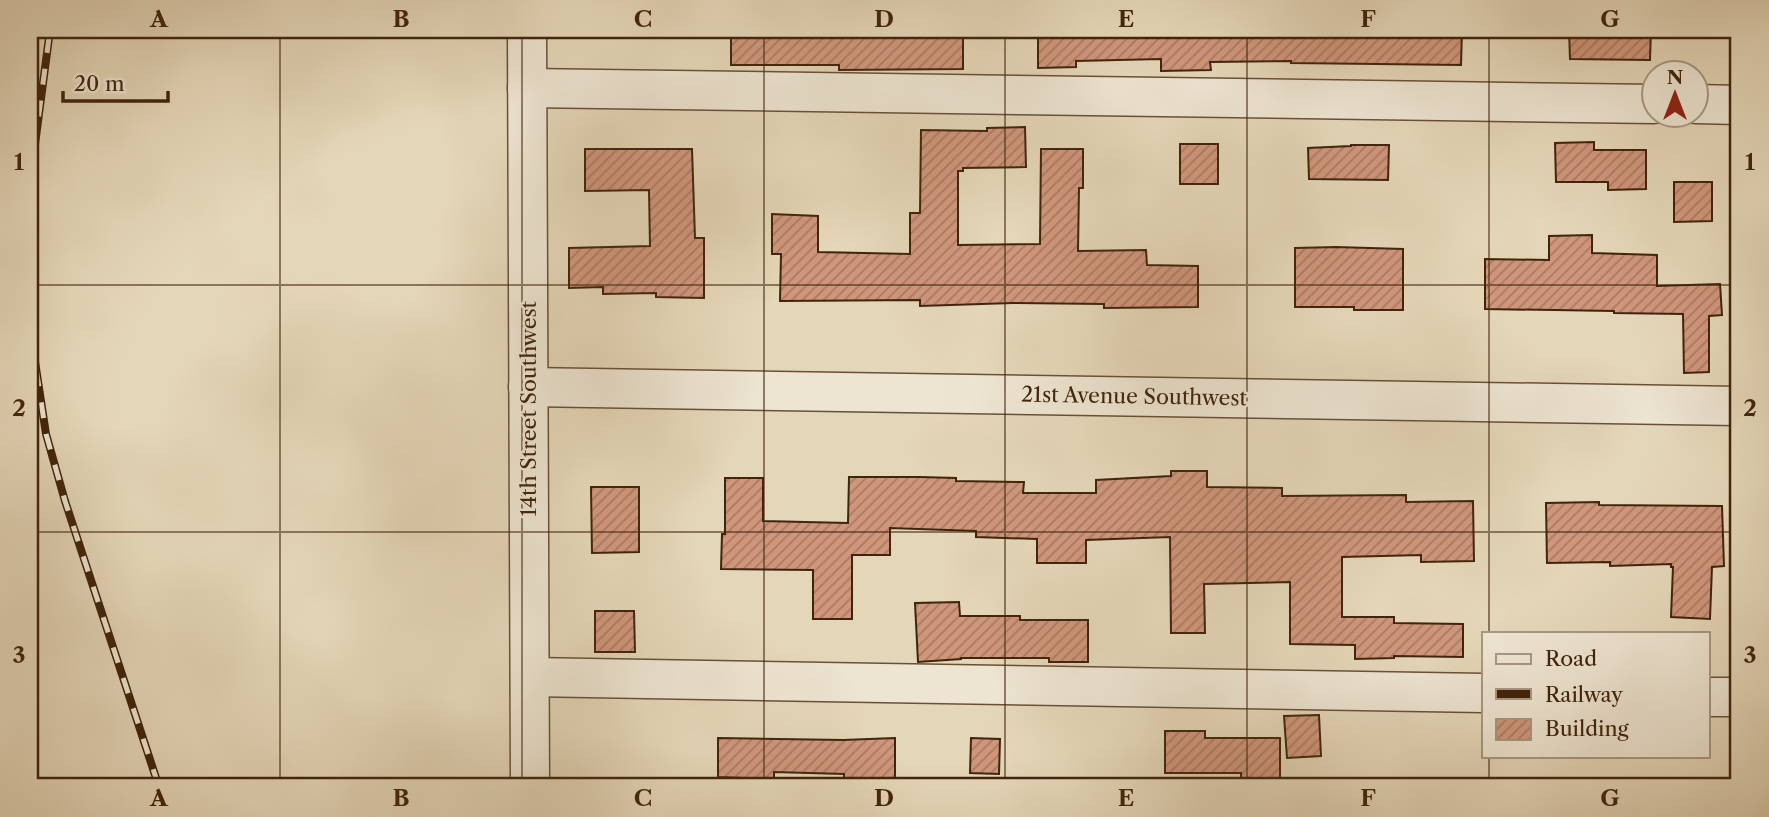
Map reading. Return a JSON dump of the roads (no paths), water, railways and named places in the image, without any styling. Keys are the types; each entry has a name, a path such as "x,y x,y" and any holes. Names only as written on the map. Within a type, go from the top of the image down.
{"street":[{"name":"14th Street Southwest","path":"527,30 530,787"},
{"path":"527,88 1640,104"},
{"path":"1710,104 1739,105"},
{"name":"21st Avenue Southwest","path":"528,387 1739,406"},
{"path":"530,677 1482,693"},
{"path":"1710,697 1739,697"}],"railway":[{"path":"30,244 35,144 50,30"},
{"path":"30,307 46,434 65,501 159,787"}]}
